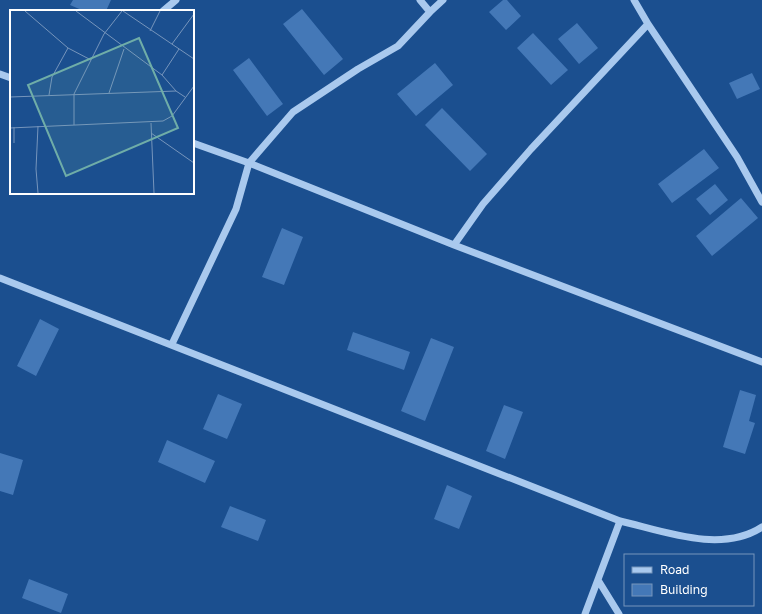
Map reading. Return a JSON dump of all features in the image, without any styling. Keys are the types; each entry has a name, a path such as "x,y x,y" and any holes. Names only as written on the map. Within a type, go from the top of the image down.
{"street":[{"path":"164,10 176,0"},
{"path":"420,0 430,12"},
{"path":"172,344 236,209 249,163 293,112 358,68 398,46 443,0"},
{"path":"634,0 648,24 737,157 762,202"},
{"path":"454,245 483,204 531,149 648,24"},
{"path":"0,74 10,78"},
{"path":"194,143 249,163 454,245 762,362"},
{"path":"0,278 172,344 620,521 692,538 729,540 762,527"},
{"path":"585,614 620,521"},
{"path":"598,580 619,614"}],"building":[{"path":"73,0 111,0 106,10 82,10 70,5"},
{"path":"503,0 507,0 521,16 506,30 489,12"},
{"path":"302,9 343,59 324,75 283,24"},
{"path":"577,23 598,48 579,64 558,39"},
{"path":"533,33 568,70 551,85 517,48"},
{"path":"249,58 283,104 267,116 233,70"},
{"path":"435,63 453,85 416,116 397,94"},
{"path":"752,73 760,89 737,99 729,83"},
{"path":"442,108 487,154 470,171 425,125"},
{"path":"704,149 719,168 672,203 658,184"},
{"path":"715,184 728,200 710,215 696,199"},
{"path":"741,198 758,218 712,256 696,236"},
{"path":"282,228 303,237 284,285 262,277"},
{"path":"40,319 59,329 36,376 17,366"},
{"path":"353,332 410,352 404,370 347,350"},
{"path":"431,338 454,347 425,421 401,411"},
{"path":"740,390 756,395 749,421 755,423 745,454 723,447"},
{"path":"218,394 242,404 227,439 203,429"},
{"path":"504,405 523,412 505,459 486,451"},
{"path":"167,440 215,461 205,483 158,462"},
{"path":"0,453 23,460 13,495 0,491"},
{"path":"447,485 472,496 459,529 434,519"},
{"path":"230,506 266,520 258,541 221,527"},
{"path":"29,579 68,594 61,613 22,598"}]}
